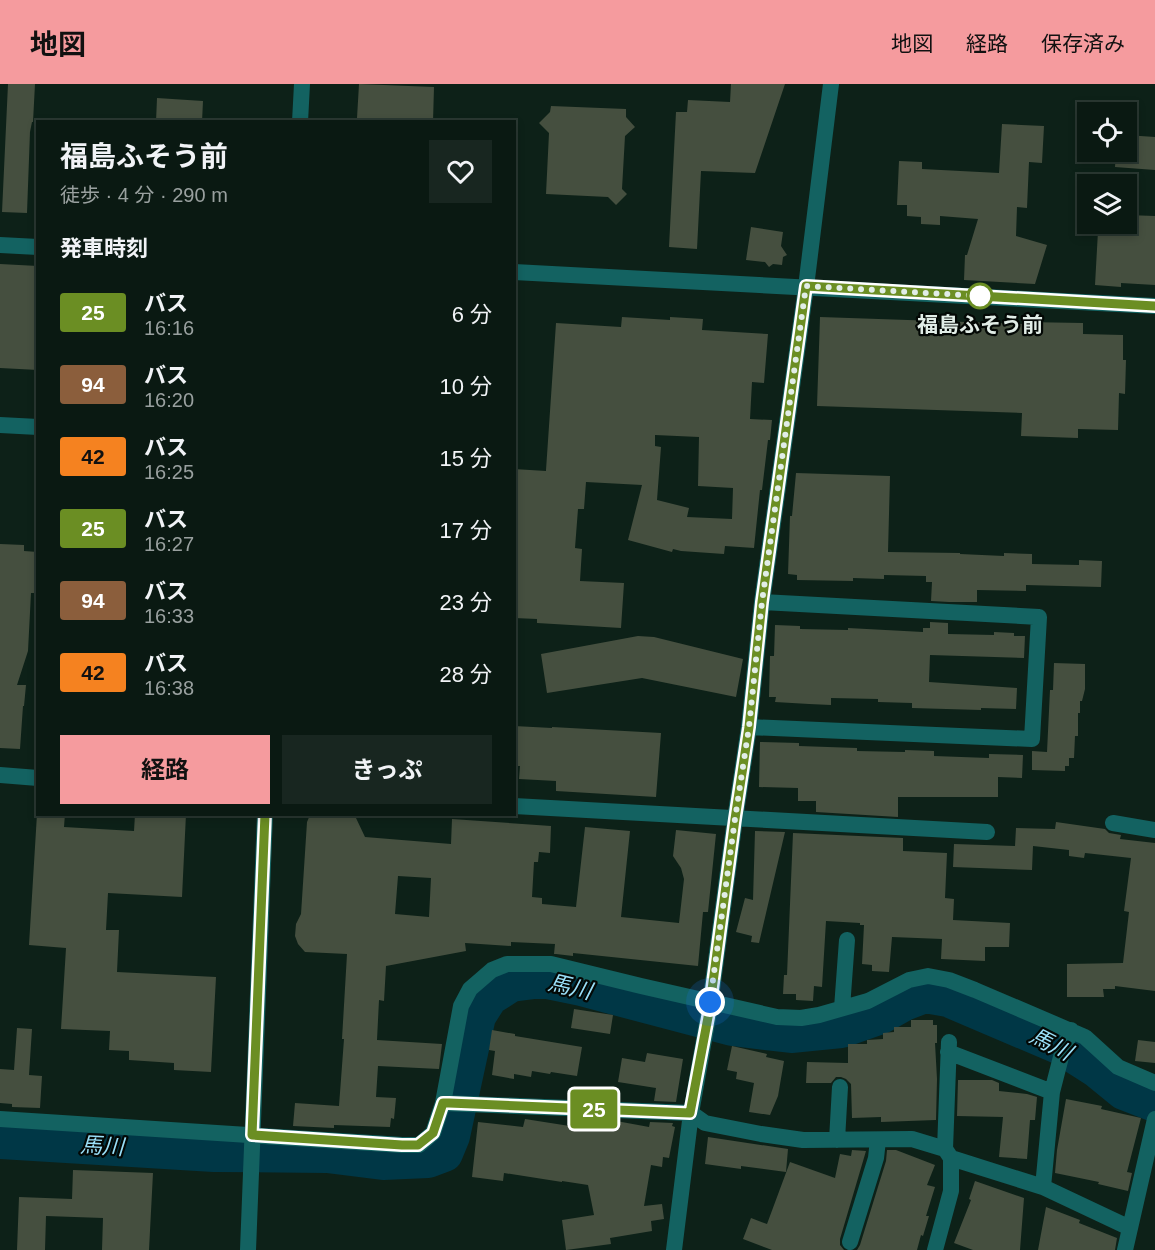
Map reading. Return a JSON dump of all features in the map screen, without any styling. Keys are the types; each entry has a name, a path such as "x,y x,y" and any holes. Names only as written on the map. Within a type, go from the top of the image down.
{"street":[{"path":"300,120 302,84"},
{"path":"674,1250 690,1113 710,1007 749,727 762,602 806,286 831,84"},
{"path":"0,245 36,247"},
{"path":"516,272 1155,306"},
{"path":"0,425 36,427"},
{"path":"749,727 1032,738 1040,617 762,602"},
{"path":"0,775 36,778"},
{"path":"516,806 987,832"},
{"path":"248,1250 265,816"},
{"path":"1113,822 1155,830"},
{"path":"842,1008 847,939"},
{"path":"0,1119 252,1138 418,1145 433,1133 446,1103 461,1005 470,989 492,970 507,964 551,964 710,1007 777,1017 801,1018 868,1001 909,980 928,976 949,980 1070,1035 1085,1037 1118,1067 1155,1083"},
{"path":"1044,1187 1052,1092 1061,1056 1070,1035"},
{"path":"935,1250 951,1191 948,1153 949,1047 1052,1092"},
{"path":"837,1140 840,1087"},
{"path":"446,1103 690,1113 705,1123 803,1140 912,1139 1044,1187 1130,1228"},
{"path":"1125,1250 1155,1119"},
{"path":"850,1242 876,1158 878,1140"}],"building":[{"path":"8,84 35,84 33,122 30,132 27,213 2,212"},
{"path":"359,84 434,87 433,120 357,118"},
{"path":"731,84 785,84 755,173 701,171 697,249 669,247 676,112 687,112 688,100 730,102"},
{"path":"157,98 203,101 202,120 156,120"},
{"path":"551,106 626,109 626,117 635,127 625,136 622,189 627,194 616,205 608,197 546,194 549,133 539,123 550,112"},
{"path":"1002,124 1044,126 1042,163 1029,162 1027,208 1017,207 1016,236 1047,245 1035,284 964,280 965,255 967,255 978,219 940,216 940,225 921,224 921,217 907,216 907,205 897,205 899,161 922,162 922,169 999,173"},
{"path":"1137,136 1155,137 1155,170 1115,167 1115,162 1137,162"},
{"path":"1137,215 1155,216 1155,285 1121,283 1121,287 1095,285 1098,234 1137,234"},
{"path":"751,227 783,232 781,246 787,255 783,257 782,265 773,264 769,267 765,262 746,260"},
{"path":"0,264 36,266 36,370 0,368"},
{"path":"622,317 670,320 670,317 703,319 702,330 768,334 764,383 752,382 750,419 772,420 762,490 760,490 754,548 725,546 724,554 673,549 672,552 628,540 642,485 586,482 584,509 578,509 575,548 582,549 580,581 624,583 621,628 537,623 537,619 516,618 516,469 546,471 556,323 621,327","holes":["655,435 699,437 698,486 733,488 732,519 687,517 689,508 657,500 661,447 655,446"]},
{"path":"820,317 1025,324 1025,322 1083,323 1083,334 1123,335 1123,360 1126,360 1125,394 1119,393 1118,430 1078,429 1078,438 1021,436 1022,413 817,406"},
{"path":"796,473 890,476 888,552 1004,556 1004,553 1032,554 1032,564 1079,565 1079,560 1102,561 1101,587 1026,585 1026,591 977,590 977,602 949,602 931,601 932,582 926,582 926,576 884,575 884,579 853,578 853,581 797,580 797,575 788,574 790,516 792,516"},
{"path":"0,544 24,545 24,551 36,552 36,593 31,593 28,651 17,685 26,685 20,749 0,748"},
{"path":"930,622 948,623 948,634 994,635 994,632 1025,636 1024,658 930,655 929,682 1017,688 1016,709 912,708 912,703 878,702 878,699 831,698 831,705 809,704 775,702 776,697 769,697 770,656 774,656 775,625 800,626 800,629 848,630 848,628 923,632 923,628 930,628"},
{"path":"638,636 654,637 743,659 736,697 642,678 547,693 541,654"},
{"path":"1054,663 1085,664 1085,689 1082,701 1080,701 1080,713 1078,713 1078,736 1075,736 1074,758 1069,758 1069,766 1065,766 1065,771 1032,770 1032,751 1047,752 1050,690 1053,690"},
{"path":"516,726 661,733 656,797 556,791 556,781 519,779 520,766 516,766"},
{"path":"760,742 857,748 857,751 934,751 934,756 989,758 989,754 1023,755 1022,778 998,777 998,797 898,797 898,817 816,812 816,801 798,801 798,788 759,787"},
{"path":"37,816 65,816 64,827 134,831 135,816 186,816 182,897 108,893 106,930 119,930 117,972 216,977 211,1072 174,1070 174,1063 129,1060 129,1051 109,1050 110,1031 61,1029 66,948 29,945"},
{"path":"310,816 356,818 365,837 451,844 452,819 551,826 550,853 539,852 538,862 534,862 532,897 542,898 542,904 576,907 585,827 630,831 621,917 679,923 684,879 681,868 673,856 676,830 716,834 708,912 703,912 698,966 573,953 573,956 554,954 555,944 511,942 511,946 465,943 466,951 386,966 384,1001 379,1000 377,1040 442,1044 439,1069 378,1066 376,1097 396,1098 394,1119 391,1118 390,1127 293,1126 295,1103 339,1106 344,1039 342,1039 347,954 305,952 295,936 296,924 301,914 307,822","holes":["398,876 431,878 429,917 395,914"]},
{"path":"1056,822 1105,829 1109,833 1121,835 1120,839 1155,843 1155,991 1115,986 1115,989 1103,989 1104,997 1067,997 1067,964 1123,963 1129,912 1124,911 1131,858 1085,853 1084,858 1069,856 1069,850 1033,846 1032,870 953,867 954,844 1015,846 1016,828 1055,829"},
{"path":"755,831 785,832 759,943 751,942 752,936 736,932 745,898 753,900"},
{"path":"793,833 903,838 903,851 947,853 945,898 954,899 953,920 1010,923 1009,947 985,947 985,961 941,959 942,939 892,937 889,972 872,971 872,965 862,964 864,925 826,921 822,987 814,986 813,1001 796,1000 796,994 783,994 784,975 787,975"},
{"path":"574,1009 613,1015 610,1034 571,1028"},
{"path":"911,1020 933,1020 933,1025 937,1025 937,1043 935,1043 936,1120 881,1122 881,1117 852,1118 851,1084 846,1079 836,1077 831,1083 806,1083 807,1062 848,1063 848,1044 867,1044 867,1040 883,1039 883,1033 894,1032 894,1027 911,1027"},
{"path":"17,1028 32,1029 29,1075 42,1076 40,1108 12,1107 12,1104 0,1103 0,1069 14,1070"},
{"path":"492,1030 582,1047 577,1076 532,1071 531,1077 514,1074 514,1079 492,1075 495,1051 489,1050"},
{"path":"1138,1040 1155,1042 1155,1063 1135,1061"},
{"path":"732,1046 767,1054 766,1057 784,1061 778,1096 770,1115 749,1112 754,1083 736,1079 737,1072 727,1070"},
{"path":"647,1053 683,1059 676,1102 654,1101 656,1088 618,1082 622,1058 645,1062"},
{"path":"958,1080 992,1080 999,1083 999,1091 1037,1097 1035,1120 1030,1120 1027,1159 999,1157 1003,1117 957,1116"},
{"path":"1066,1099 1102,1106 1101,1109 1141,1118 1127,1172 1132,1173 1128,1191 1055,1173"},
{"path":"525,1119 576,1127 577,1120 583,1121 583,1119 611,1120 649,1127 650,1122 673,1123 672,1126 675,1127 669,1158 663,1157 662,1167 651,1165 644,1206 662,1204 664,1219 651,1221 652,1231 610,1238 611,1244 566,1250 562,1220 594,1215 588,1185 504,1173 503,1181 472,1177 478,1122 523,1127"},
{"path":"708,1137 788,1149 786,1172 705,1164"},
{"path":"852,1150 866,1151 840,1239 840,1245 844,1250 772,1250 743,1239 751,1218 767,1224 790,1162 835,1178 840,1154 851,1156"},
{"path":"887,1150 896,1150 935,1165 927,1185 935,1187 926,1216 929,1216 923,1236 921,1235 917,1250 857,1250 886,1161"},
{"path":"73,1170 153,1173 149,1250 102,1250 103,1218 46,1216 45,1250 17,1250 19,1197 72,1199"},
{"path":"975,1181 1024,1198 1020,1250 973,1250 954,1243 971,1200 969,1199"},
{"path":"1046,1207 1117,1238 1115,1250 1038,1250"}],"waterway":[{"name":"馬川","path":"0,1140 214,1153 327,1154 383,1161 428,1159 444,1153 451,1136 477,1016 489,997 511,983 542,979 732,1027 791,1034 841,1029 881,1015 904,1002 925,994 948,998 1061,1046 1097,1069 1124,1091 1155,1103"}],"bus line":[{"name":"25","path":"265,816 252,1135 418,1145 433,1133 443,1103 690,1113 709,1012 749,727 762,602 806,286 1155,306"}],"place":[{"name":"福島ふそう前","path":"980,296"}],"route":[{"path":"710,1002 749,727 762,602 806,286 980,296"}]}
